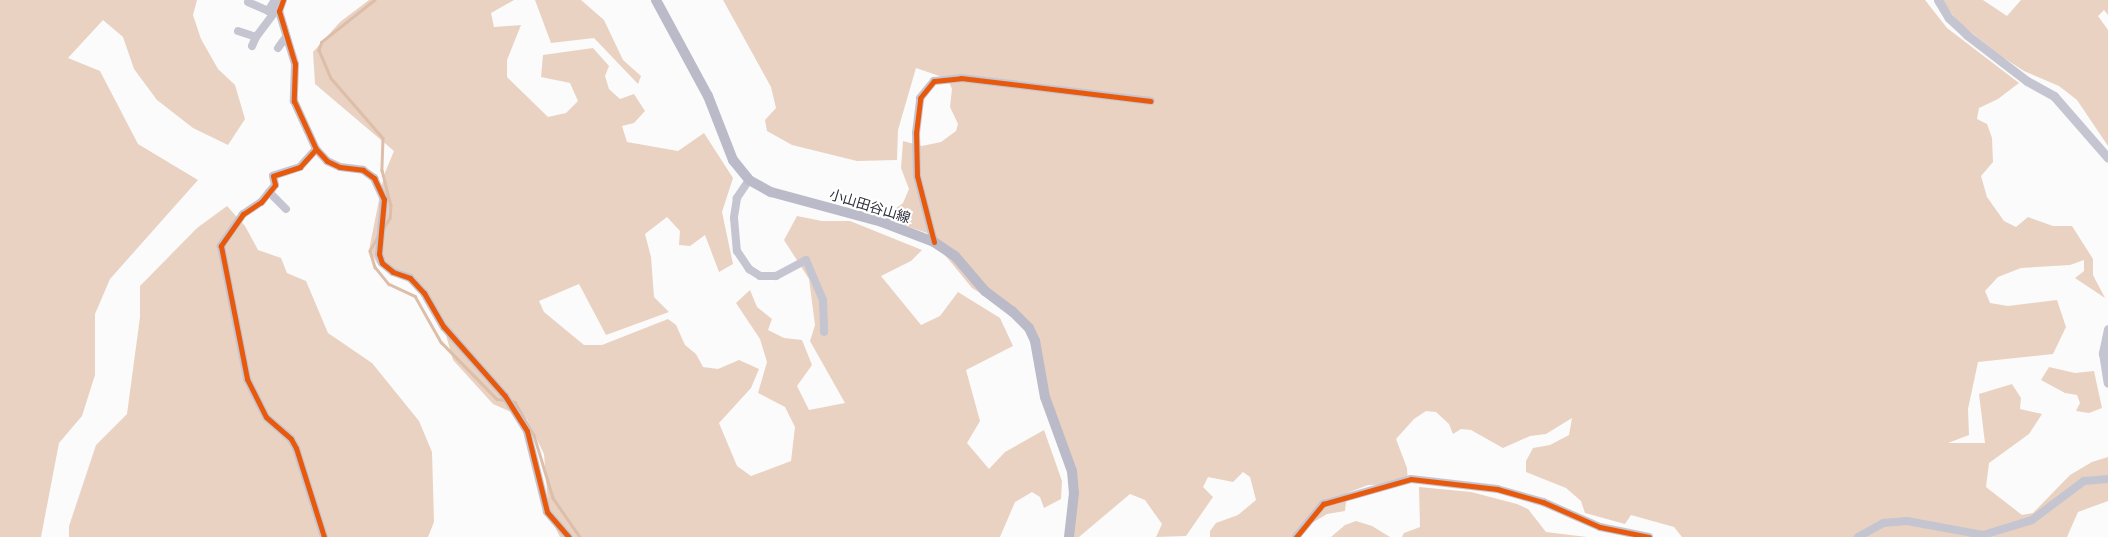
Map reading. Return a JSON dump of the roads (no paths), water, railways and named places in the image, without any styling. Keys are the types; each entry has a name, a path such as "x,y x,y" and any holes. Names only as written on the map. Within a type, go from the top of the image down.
{"main road":[{"name":"小山田谷山線","path":"656,0 708,96 733,160 749,180 771,192 882,222 934,242 955,256 985,291 1012,311 1033,334 1045,397 1072,471 1074,493 1069,537"}],"street":[{"path":"1938,0 1949,18 1967,35 2021,77 2054,96 2083,125 2108,158"},
{"path":"248,2 268,11 280,1"},
{"path":"252,46 280,1"},
{"path":"280,1 279,11 295,64 294,101 316,149 327,161 340,167 363,170 374,178 384,199 379,254 382,263 393,272 410,278 424,293 444,327 505,396 527,431 547,512 569,537"},
{"path":"238,31 256,37"},
{"path":"278,48 286,37"},
{"path":"934,242 918,176 916,133 920,98 934,82 961,78 1151,101"},
{"path":"316,149 300,167 273,176 275,185 261,202 243,214 223,238 221,259 248,379 266,417 291,439 296,448 324,537"},
{"path":"749,180 737,198 734,218 738,251 750,270 760,276 776,276 806,260 823,300 824,332"},
{"path":"269,192 286,209"},
{"path":"2108,329 2103,354 2108,383"},
{"path":"1296,537 1323,504 1411,478 1498,489 1543,502 1600,527 1649,537"},
{"path":"1858,537 1883,523 1907,521 1983,535 2032,520 2084,481 2108,479"}],"waterway":[{"path":"375,0 322,42 319,50 331,78 383,138 382,170 391,205 390,218 384,228"},
{"path":"378,237 370,251 375,267 389,284 415,296 441,342 497,399 505,400"},
{"path":"511,401 515,402 534,435 553,498 580,537"}]}
